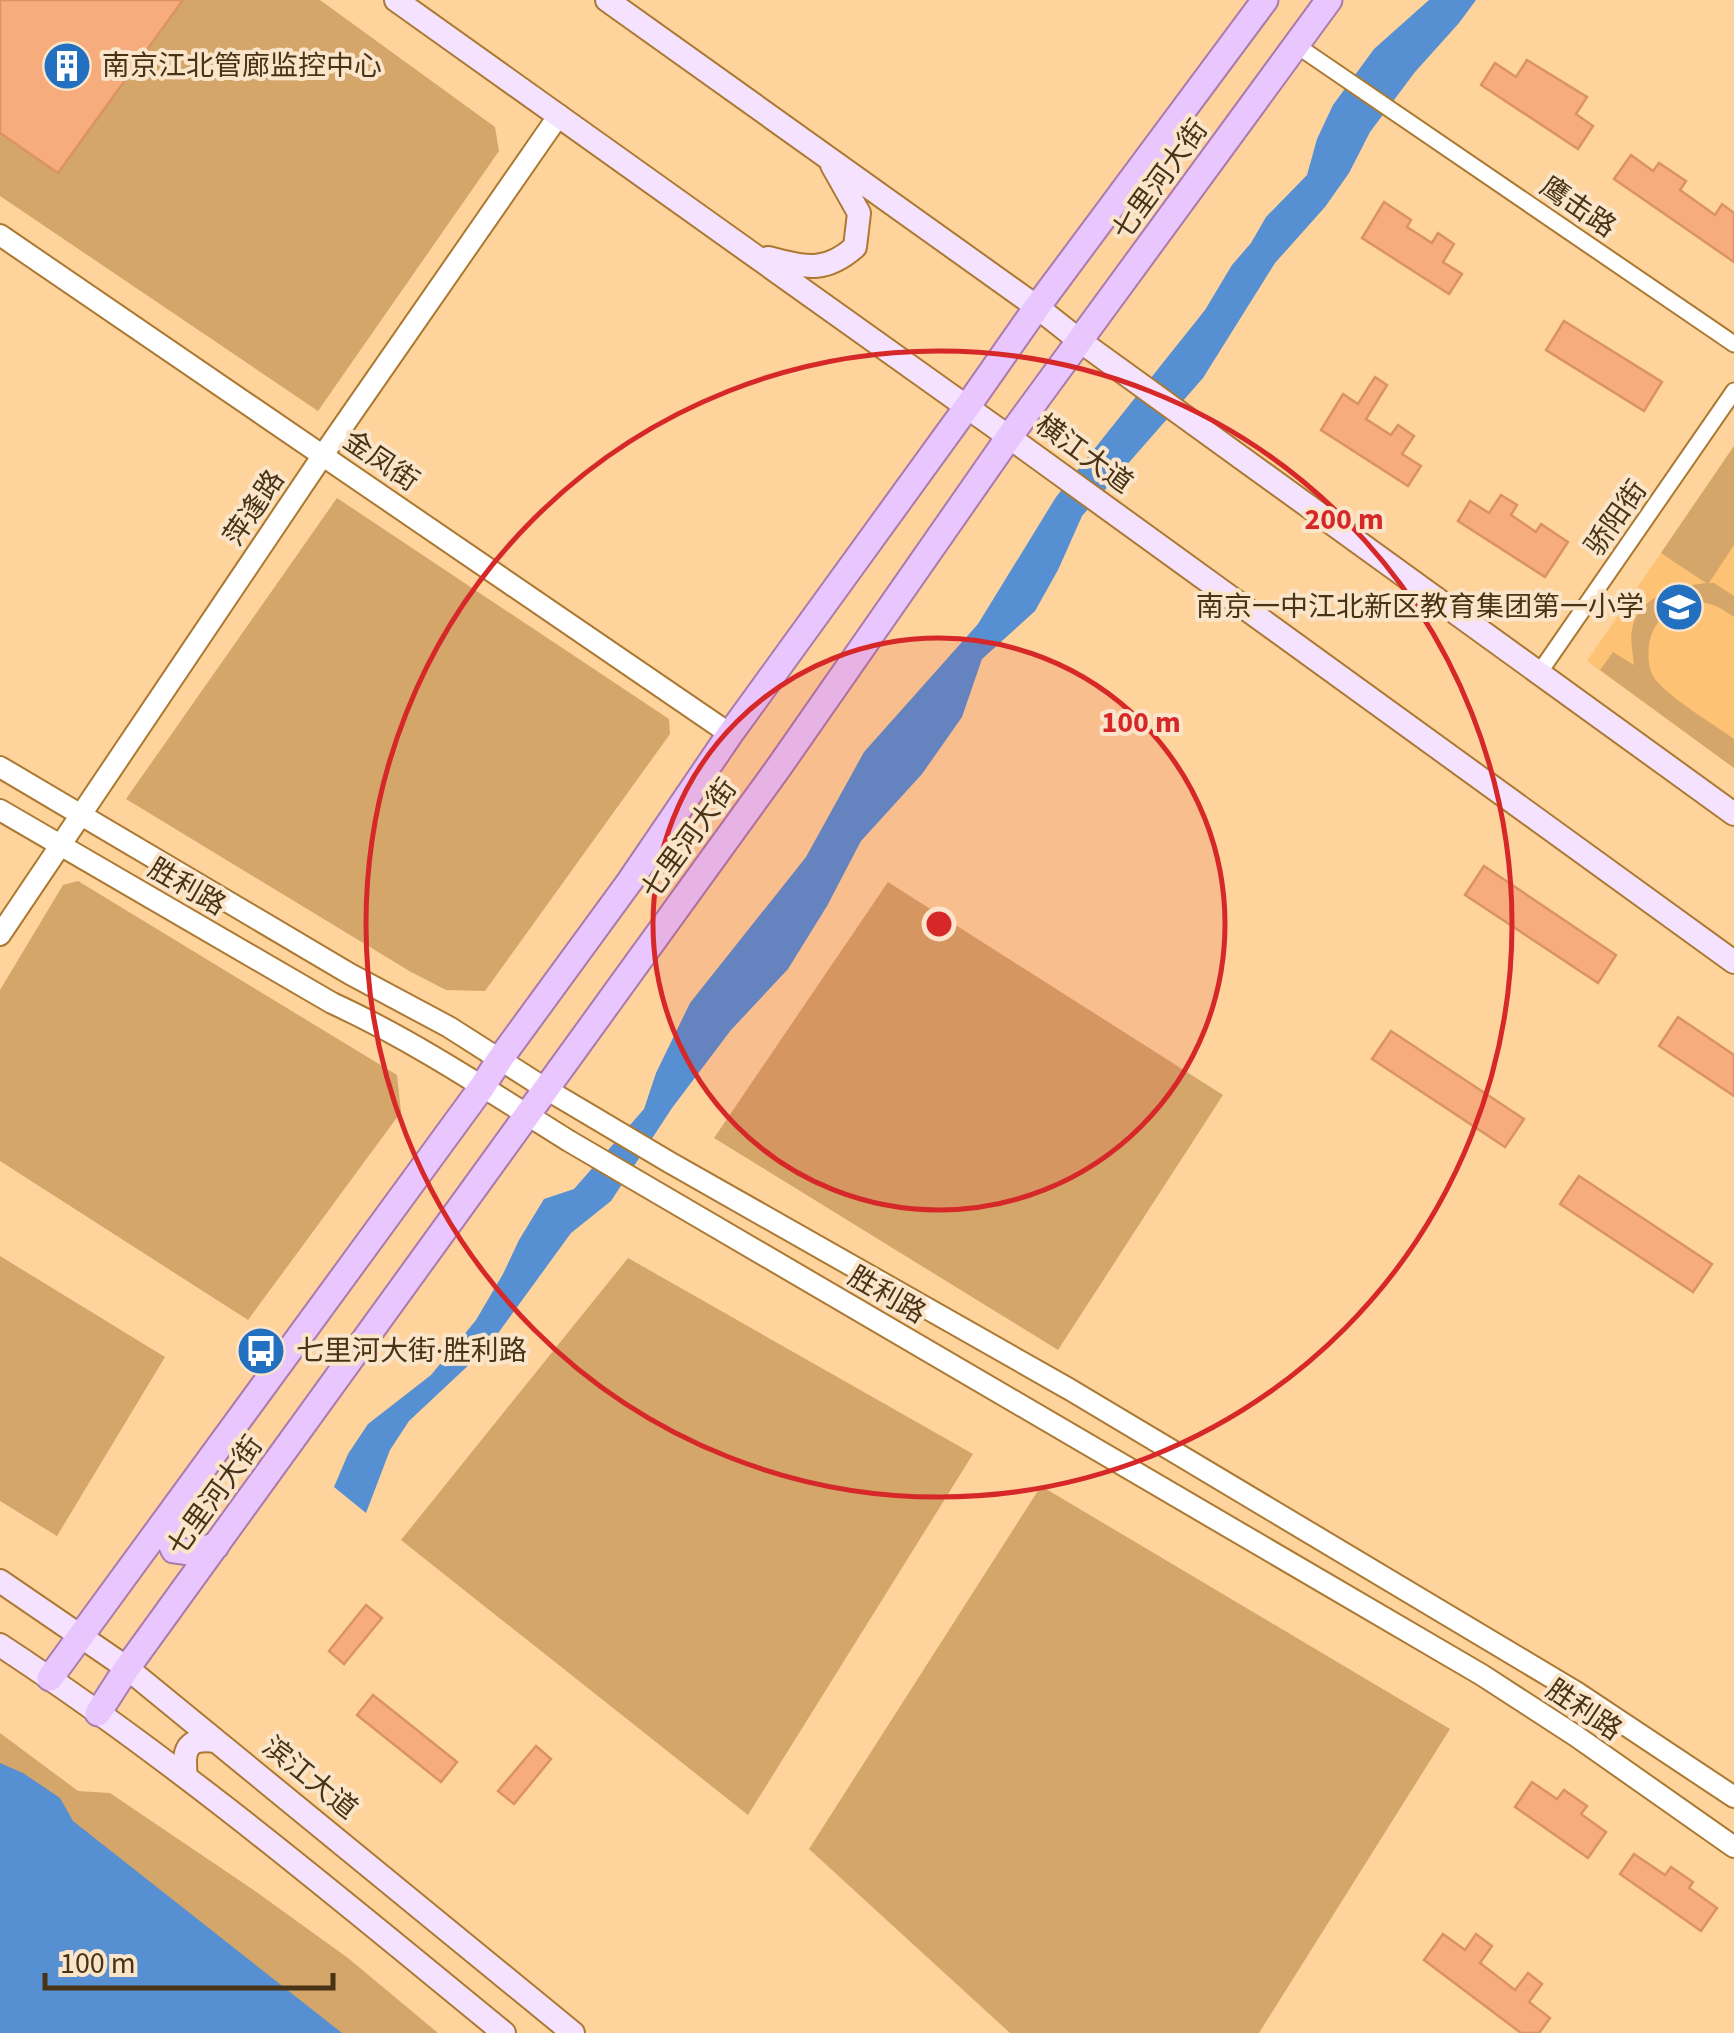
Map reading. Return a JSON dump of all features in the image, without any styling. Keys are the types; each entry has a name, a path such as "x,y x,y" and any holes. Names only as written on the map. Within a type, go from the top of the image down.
{"main road":[{"name":"横江大道","path":"396,0 1010,437 1734,962"},
{"path":"607,0 1734,814"},
{"name":"七里河大街","path":"50,1678 630,882 730,734 1037,307 1265,0"},
{"name":"七里河大街","path":"98,1714 126,1668 779,767 1010,437 1329,0"},
{"path":"755,255 808,267 838,261 856,246 859,212 829,158"},
{"path":"173,1512 169,1539 174,1550 188,1552 216,1546"},
{"name":"滨江大道","path":"0,1581 126,1668 573,2033"},
{"path":"0,1645 186,1777 504,2033"},
{"path":"186,1777 184,1756 189,1746 201,1739 216,1741"}],"street":[{"name":"鹰击路","path":"1296,45 1734,344"},
{"name":"萍逢路","path":"0,935 322,455 559,116"},
{"name":"金凤街","path":"0,235 730,734"},
{"name":"骄阳街","path":"1539,673 1734,391"},
{"name":"胜利路","path":"0,767 350,974 449,1027 668,1162 1069,1388 1576,1692 1734,1797"},
{"name":"胜利路","path":"0,810 332,1004 368,1020 1482,1675 1734,1847"},
{"path":"332,1004 344,1002 350,996 350,974"}],"shaded area":[{"path":"0,0 320,0 495,127 499,151 318,411 0,196"},
{"name":"南京一中江北新区教育集团第一小学","path":"1734,446 1734,768 1587,661"},
{"path":"1734,446 1734,545 1709,583 1734,596 1734,617 1706,603 1677,607 1655,626 1649,665 1659,683 1678,700 1734,739 1734,768 1600,670 1613,652 1634,665 1632,630 1644,606 1663,594 1706,583 1661,553"},
{"path":"337,498 669,719 670,734 485,991 446,990 411,972 126,799"},
{"path":"78,881 397,1075 401,1112 248,1320 0,1161 0,990 63,885"},
{"path":"888,882 1223,1095 1058,1350 714,1138"},
{"path":"0,1256 165,1357 57,1536 0,1501"},
{"path":"628,1258 973,1454 748,1815 401,1540"},
{"path":"1041,1486 1450,1729 1259,2033 1010,2033 809,1849"},
{"path":"0,1733 78,1791 110,1793 255,1891 348,1958 438,2033 0,2033"}],"water":[{"path":"1429,0 1476,0 1370,132 1349,173 1325,207 1275,263 1203,378 1082,516 1035,611 982,659 962,717 922,774 861,841 788,969 731,1030 672,1108 611,1201 571,1233 488,1347 409,1421 390,1450 366,1513 334,1487 348,1454 368,1424 431,1375 476,1320 544,1199 574,1189 644,1109 656,1073 690,1003 806,857 864,752 978,624 1056,497 1205,310 1266,217 1307,175 1317,139 1333,105 1374,49"},
{"path":"0,1763 60,1798 73,1821 342,2033 0,2033"}],"building":[{"name":"南京江北管廊监控中心","path":"0,0 183,0 58,173 0,133"},
{"path":"1527,60 1587,97 1576,114 1593,126 1578,149 1481,85 1495,63 1516,77"},
{"path":"1631,155 1653,171 1659,163 1686,181 1680,190 1715,215 1722,204 1734,213 1734,262 1614,179"},
{"path":"1384,202 1411,220 1407,227 1432,243 1438,233 1454,244 1443,262 1462,274 1449,294 1362,238"},
{"path":"1564,321 1662,382 1644,411 1546,350"},
{"path":"1375,377 1387,385 1366,419 1391,435 1398,425 1414,436 1402,454 1421,466 1408,486 1321,430 1343,394 1358,404"},
{"path":"1501,495 1517,505 1511,515 1536,532 1541,524 1568,542 1545,577 1458,521 1470,501 1489,513"},
{"path":"1484,866 1616,955 1598,983 1465,895"},
{"path":"1678,1017 1734,1055 1734,1096 1659,1046"},
{"path":"1391,1031 1524,1119 1505,1147 1372,1059"},
{"path":"1579,1176 1712,1264 1693,1292 1560,1204"},
{"path":"366,1605 382,1618 344,1664 329,1651"},
{"path":"373,1695 457,1762 441,1782 357,1715"},
{"path":"536,1746 551,1759 514,1804 498,1791"},
{"path":"1532,1782 1557,1799 1564,1790 1587,1806 1581,1814 1606,1832 1588,1858 1515,1807"},
{"path":"1634,1854 1665,1875 1671,1867 1693,1882 1689,1888 1717,1908 1701,1931 1620,1874"},
{"path":"1443,1934 1465,1950 1476,1934 1492,1946 1480,1963 1515,1990 1528,1973 1542,1984 1529,2002 1550,2018 1539,2033 1521,2033 1424,1960"}],"place":[{"name":"南京江北管廊监控中心","path":"67,66"},
{"name":"南京一中江北新区教育集团第一小学","path":"1679,607"},
{"name":"七里河大街·胜利路","path":"261,1351"}]}
